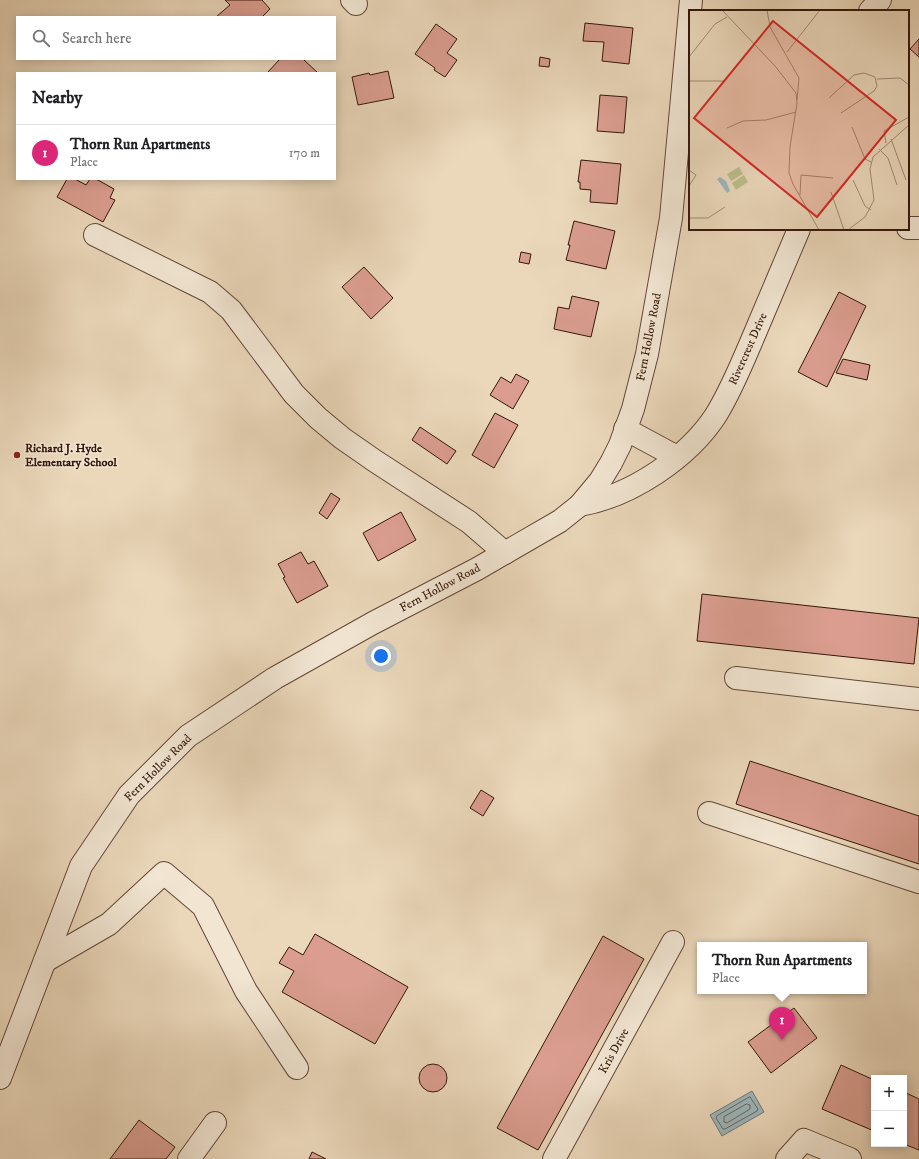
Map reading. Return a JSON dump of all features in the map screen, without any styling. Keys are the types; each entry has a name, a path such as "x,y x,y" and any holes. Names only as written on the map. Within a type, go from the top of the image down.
{"street":[{"name":"Fern Hollow Road","path":"690,10 691,0"},
{"path":"871,10 880,0"},
{"name":"Fern Hollow Road","path":"0,1078 81,866 129,795 188,736 275,678 560,522 580,505 596,486 611,463 620,445 633,409 647,354 671,218 689,22"},
{"name":"Rivercrest Drive","path":"580,505 608,498 641,482 677,457 702,433 716,415 729,393 799,230"},
{"path":"95,235 210,292 231,310 294,394 318,418 342,438 375,461 469,522 505,553"},
{"path":"625,429 677,457"},
{"path":"736,678 919,699"},
{"path":"708,813 919,882"},
{"path":"45,961 109,924 164,873 203,906 246,991 297,1068"},
{"name":"Kris Drive","path":"554,1159 674,942"},
{"path":"189,1159 215,1123"},
{"path":"787,1159 804,1140 850,1159"}],"water":[{"path":"752,1091 764,1112 722,1136 710,1115"}],"building":[{"path":"225,0 262,0 270,9 263,16 217,16 230,5"},
{"path":"585,23 633,28 629,64 602,61 604,42 583,41"},
{"path":"436,24 457,39 447,53 457,60 445,77 415,54"},
{"path":"919,39 919,57 910,49"},
{"path":"540,57 550,59 549,67 539,66"},
{"path":"279,60 304,60 317,72 268,72"},
{"path":"388,71 394,98 358,105 352,77"},
{"path":"600,95 627,97 624,133 597,131"},
{"path":"581,160 621,164 617,204 590,202 591,190 580,189 580,182 578,182"},
{"path":"66,180 77,180 86,185 89,180 98,180 114,189 110,198 115,200 103,222 57,197"},
{"path":"574,221 615,231 606,269 566,260"},
{"path":"521,252 531,254 529,264 519,262"},
{"path":"364,267 393,298 371,319 342,287"},
{"path":"839,292 866,306 827,387 798,372"},
{"path":"572,296 599,302 591,337 554,329 558,307 569,309"},
{"path":"843,359 870,365 867,380 836,373"},
{"path":"516,374 529,381 513,409 490,395 501,377 511,383"},
{"path":"495,413 518,425 494,468 472,455"},
{"path":"420,427 456,451 447,464 412,440"},
{"path":"331,493 340,499 327,519 319,513"},
{"path":"401,512 416,540 378,561 363,533"},
{"path":"301,552 308,564 314,561 328,586 297,603 283,578 285,577 278,564"},
{"path":"702,594 919,618 914,664 697,641"},
{"path":"750,761 919,816 919,864 736,804"},
{"path":"481,790 494,798 483,816 470,808"},
{"path":"315,934 408,987 375,1044 282,992 294,971 279,963 289,947 303,955"},
{"path":"603,936 644,959 538,1150 497,1128"},
{"path":"794,1008 817,1038 771,1073 748,1042"},
{"path":"433,1064 443,1068 447,1078 443,1088 433,1092 423,1088 419,1078 423,1068"},
{"path":"841,1065 871,1079 871,1130 822,1109"},
{"path":"907,1093 919,1099 919,1150 907,1145"},
{"path":"139,1120 175,1147 166,1159 110,1159"},
{"path":"312,1152 326,1159 309,1159"}],"place":[{"name":"Richard J. Hyde Elementary School","path":"17,455"},
{"name":"Thorn Run Apartments","path":"782,1040"}]}
